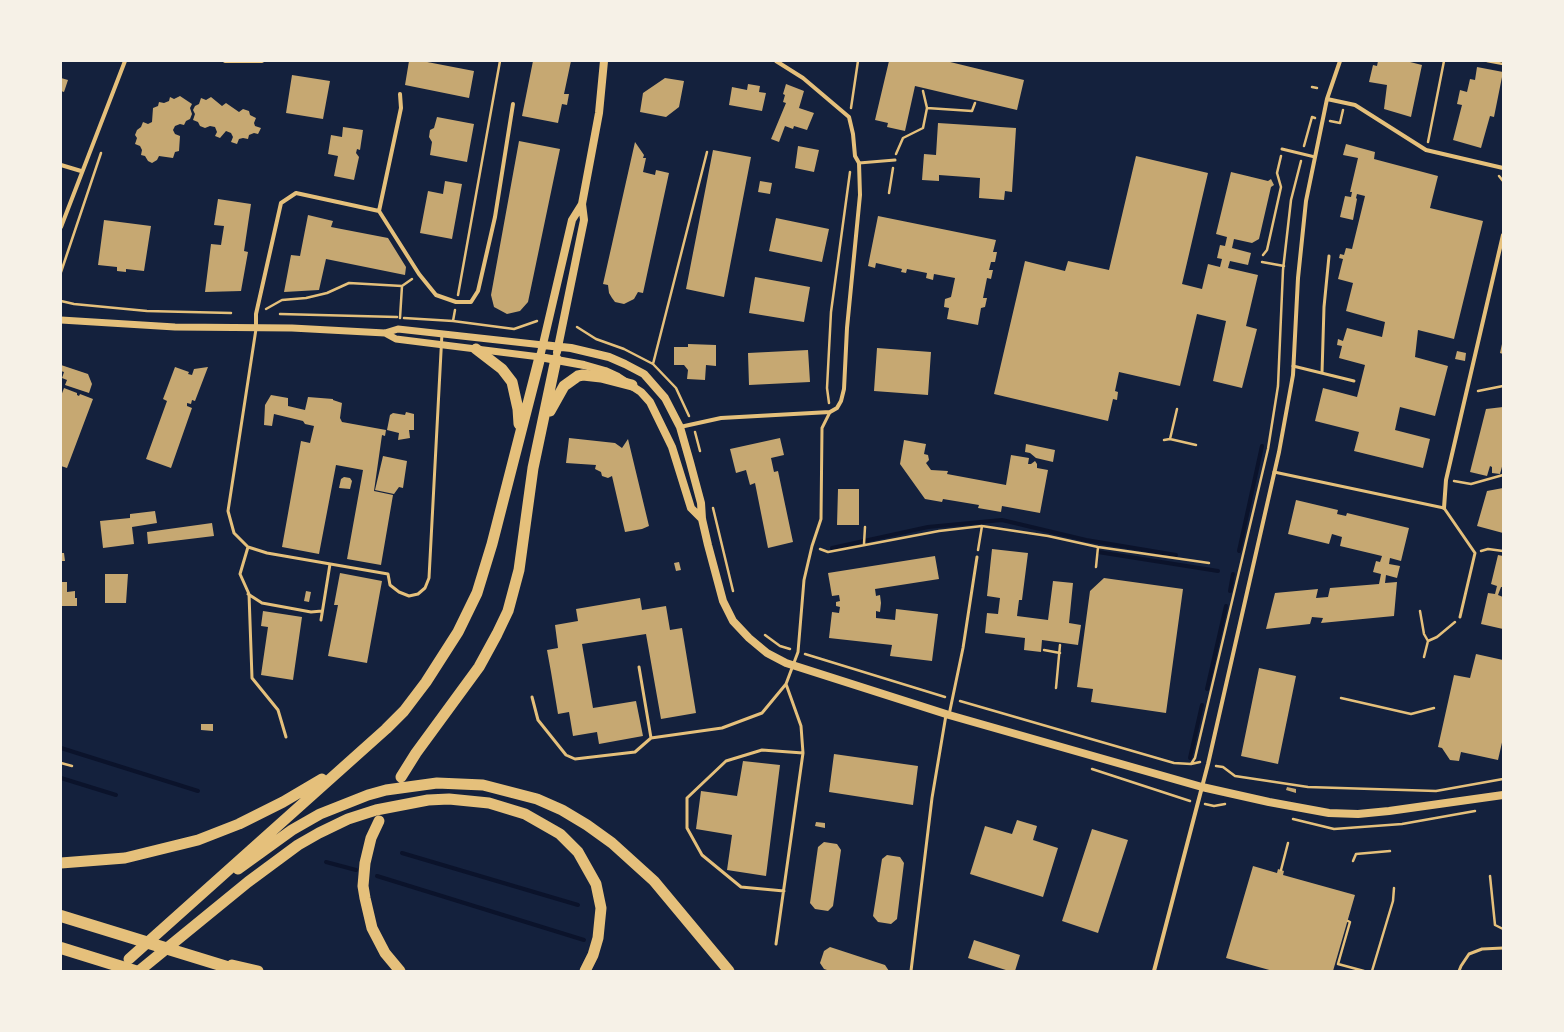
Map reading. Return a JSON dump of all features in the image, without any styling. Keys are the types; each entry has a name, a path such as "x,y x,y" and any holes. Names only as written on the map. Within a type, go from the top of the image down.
{"highway":[{"path":"476,349 502,369 512,382 518,409 519,435"},
{"path":"188,909 340,769 373,742 404,711 426,682 458,632 477,593 482,579 540,357"},
{"path":"401,777 416,753 479,667 508,611 519,570 533,468 556,359"},
{"path":"542,426 564,386 578,376 583,375 601,377 632,386"},
{"path":"61,863 125,858 198,840 239,824 283,802 340,769"},
{"path":"113,971 248,862 292,830 320,814 345,803 386,790 410,786 458,783 483,785 537,800 562,810 587,824 624,852 654,881 729,971"},
{"path":"140,971 208,915 298,845 348,819 376,810 428,800 449,800 496,804 538,820 571,844 592,875 601,908 598,938 593,955 584,971"},
{"path":"379,821 371,838 365,863 363,886 372,928 385,953 400,971"},
{"path":"61,916 240,971"},
{"path":"61,948 135,971"},
{"path":"182,953 258,971"}],"main road":[{"path":"556,359 557,347 584,220 582,204 598,113 604,61"},
{"path":"582,204 572,220 540,357 556,359 605,371 632,386 650,402 672,447 691,508 702,519"},
{"path":"543,345 609,357 640,372 650,380 665,398 680,427 702,503 702,519 723,601 733,621 749,638 767,653 793,666 948,714 1202,787 1269,802 1329,813 1389,811 1503,795"}],"street":[{"path":"61,227 81,171 125,61"},
{"path":"225,61 262,61"},
{"path":"680,427 694,426 721,418 830,412 837,408 841,401 844,389 847,328 860,195 859,163 855,156 853,134 849,117 803,78 776,61"},
{"path":"1154,971 1208,764 1274,472 1293,366 1306,201 1327,99 1340,61"},
{"path":"400,94 401,108 379,211 419,274 436,295 456,302 471,302 478,291 495,217 513,104"},
{"path":"1327,99 1355,105 1426,150 1503,168"},
{"path":"61,165 81,171"},
{"path":"256,327 256,314 281,203 296,193 379,211"},
{"path":"1444,508 1446,480 1503,235"},
{"path":"61,320 175,327 256,327 385,333 398,329 543,345"},
{"path":"385,333 396,339 441,346 540,357"}],"lane":[{"path":"1282,149 1315,157"},
{"path":"859,163 895,160"},
{"path":"1322,373 1324,307 1330,256"},
{"path":"256,327 228,512 234,533 248,547 267,553 388,574 390,585 399,592 409,596 418,594 425,588 429,578 442,333"},
{"path":"1293,366 1354,381"},
{"path":"532,698 538,720 566,755 574,759 635,752 651,738 722,728 762,713 786,684 798,652 804,580 812,546 821,519 822,428 830,412"},
{"path":"1274,472 1444,508 1475,553 1460,617"},
{"path":"248,547 240,574 242,583 249,594 262,603 311,612 322,611"},
{"path":"911,971 932,798 948,714 963,648 977,557"},
{"path":"321,620 330,564"},
{"path":"249,594 252,678 278,710 286,737"},
{"path":"639,667 651,738"},
{"path":"776,944 803,752 801,726 786,684"},
{"path":"784,891 740,887 702,855 687,828 687,798 726,761 762,750 803,752"},
{"path":"1459,971 1470,954 1482,949 1503,948"}],"path":[{"path":"456,302 500,61"},
{"path":"849,117 858,61"},
{"path":"1426,150 1444,61"},
{"path":"1488,61 1503,64"},
{"path":"1312,87 1317,88"},
{"path":"903,138 923,128 927,108 923,91"},
{"path":"1191,764 1195,758 1268,449 1278,386 1284,266 1291,200 1312,117 1340,124 1345,102"},
{"path":"927,108 972,111 975,103"},
{"path":"1263,255 1267,250 1281,187 1278,173 1282,149"},
{"path":"61,272 101,152"},
{"path":"653,364 707,152"},
{"path":"830,412 827,388 831,312 848,178 855,156"},
{"path":"1262,262 1284,266"},
{"path":"256,314 282,300 306,298 327,293 349,283 402,286 419,274"},
{"path":"400,318 402,286"},
{"path":"61,301 74,304 147,311 231,313"},
{"path":"577,327 596,339 624,349 653,364 676,388 694,426 701,455"},
{"path":"1478,391 1503,386"},
{"path":"1170,439 1178,410"},
{"path":"1164,440 1170,439 1196,445"},
{"path":"1446,480 1471,484 1503,475"},
{"path":"713,506 734,596"},
{"path":"812,546 828,552 864,544 940,531 982,526 1048,536 1098,547 1209,563"},
{"path":"977,557 982,526"},
{"path":"864,544 865,527"},
{"path":"1096,567 1098,547"},
{"path":"1475,553 1488,549 1503,551"},
{"path":"1420,611 1424,634 1428,641 1424,657"},
{"path":"1428,641 1437,637 1460,617"},
{"path":"761,632 780,646 952,699 1174,763 1191,764 1200,762 1223,767 1235,776 1308,787 1436,791 1503,778"},
{"path":"1056,688 1060,645"},
{"path":"1044,650 1060,653"},
{"path":"1341,698 1411,714 1434,708"},
{"path":"61,763 72,766"},
{"path":"1281,870 1288,843"},
{"path":"1353,861 1356,854 1390,851"},
{"path":"1490,876 1495,925 1503,929"},
{"path":"1372,971 1393,901 1394,888"},
{"path":"1348,921 1350,922 1338,964 1364,971"}],"building":[{"path":"409,61 422,61 474,71 469,98 405,85"},
{"path":"533,61 571,61 564,94 569,94 567,105 562,104 558,123 522,116"},
{"path":"889,61 946,61 1024,80 1017,110 915,86 905,131 887,127 888,123 875,120"},
{"path":"1378,61 1406,61 1422,65 1411,117 1384,109 1387,85 1369,82 1373,65 1377,66"},
{"path":"1477,67 1503,72 1494,117 1490,116 1481,148 1453,140 1462,105 1457,104 1460,90 1467,92 1470,79 1475,80"},
{"path":"292,75 330,81 323,119 286,113"},
{"path":"61,78 68,80 64,92 61,91"},
{"path":"665,78 684,81 679,107 666,117 640,112 643,93"},
{"path":"748,84 760,86 759,92 766,93 762,111 729,105 732,87 747,90"},
{"path":"786,84 804,91 799,108 814,113 807,130 794,126 793,129 785,126 779,142 771,139 786,103 783,102 785,95 783,94"},
{"path":"180,96 192,104 190,108 192,114 190,119 186,121 184,125 180,124 175,126 173,130 175,134 180,136 179,151 175,152 173,158 159,156 157,160 152,163 148,161 145,156 141,155 142,150 140,146 135,144 137,138 135,135 137,130 141,127 143,122 148,124 152,122 153,108 158,106 159,102 164,103 169,101 170,97 174,99"},
{"path":"211,97 222,106 226,103 239,112 243,109 249,111 250,115 256,118 254,123 255,126 261,128 258,134 254,133 249,135 248,139 239,139 237,144 231,142 233,137 231,133 226,131 220,138 215,136 217,132 215,127 210,126 205,128 200,126 198,122 193,120 195,114 193,110 195,106 199,104 201,98 206,100"},
{"path":"437,117 474,124 467,162 430,155 432,142 429,137 430,130 434,128"},
{"path":"938,123 1016,128 1012,192 1005,191 1004,200 979,198 980,178 939,175 939,181 922,180 924,154 936,155"},
{"path":"343,127 363,130 360,150 357,149 356,153 359,157 354,180 334,176 338,156 328,154 331,135 342,137"},
{"path":"519,141 560,149 528,302 520,311 507,314 494,307 491,295"},
{"path":"635,142 644,155 643,158 646,158 643,172 655,175 656,170 669,173 643,293 638,292 634,299 624,304 615,302 609,293 608,285 603,284"},
{"path":"1346,144 1375,152 1374,159 1438,176 1430,208 1483,221 1454,339 1418,330 1415,357 1448,366 1435,416 1400,407 1395,430 1430,439 1423,468 1354,451 1359,432 1315,421 1323,388 1357,397 1365,365 1339,358 1342,346 1337,345 1338,339 1343,341 1347,328 1382,337 1385,322 1346,311 1353,283 1338,279 1343,259 1339,258 1340,254 1344,255 1346,248 1352,249 1365,196 1357,194 1353,220 1340,217 1345,196 1351,197 1352,192 1350,192 1358,158 1343,155"},
{"path":"798,146 819,150 814,172 795,168"},
{"path":"713,150 751,157 724,297 686,289"},
{"path":"1136,156 1208,173 1182,284 1202,289 1208,264 1220,267 1222,259 1217,258 1220,245 1225,246 1227,237 1216,234 1231,172 1268,181 1271,179 1274,185 1271,187 1259,239 1252,243 1234,239 1232,248 1251,253 1248,265 1230,261 1228,268 1258,275 1246,326 1257,329 1242,388 1213,381 1226,321 1197,314 1180,386 1119,372 1115,391 1118,392 1117,400 1113,399 1108,421 994,394 1025,261 1065,271 1068,261 1109,270"},
{"path":"445,181 462,184 452,239 420,233 428,191 443,194"},
{"path":"760,181 772,183 770,194 758,192"},
{"path":"218,199 251,204 244,251 248,252 241,291 205,292 211,244 221,245 224,226 214,225"},
{"path":"308,215 333,221 331,227 388,238 406,267 405,275 326,259 319,290 284,292 291,255 300,256"},
{"path":"878,216 996,240 993,252 997,252 995,262 991,262 989,270 993,270 991,279 987,278 983,298 987,298 985,307 981,308 978,325 947,319 949,308 944,307 945,299 951,297 955,278 934,274 933,280 926,278 927,273 907,269 906,273 901,272 902,269 876,263 875,268 868,266"},
{"path":"776,218 829,229 822,262 769,251"},
{"path":"104,220 151,226 144,271 126,269 126,272 117,271 117,267 98,265"},
{"path":"755,277 810,287 804,322 749,313"},
{"path":"688,344 716,345 716,366 706,365 705,380 687,379 688,370 684,365 674,365 674,347 688,347"},
{"path":"1503,344 1503,354 1500,353"},
{"path":"877,348 931,352 928,395 874,391"},
{"path":"808,350 810,382 749,385 748,353"},
{"path":"1457,351 1466,353 1465,361 1455,359"},
{"path":"61,365 88,374 92,384 89,393 65,385 67,380 62,378 64,372 61,371"},
{"path":"175,367 189,372 188,374 192,375 194,369 208,367 195,401 192,400 191,404 187,403 187,406 192,408 171,468 146,459 167,401 163,399"},
{"path":"64,388 77,393 79,396 80,394 93,399 67,468 61,466 61,396"},
{"path":"271,395 288,398 288,406 305,410 308,397 333,399 342,403 340,418 342,422 386,430 385,436 382,435 374,491 393,495 381,565 347,559 363,470 336,465 319,554 282,547 301,441 310,443 314,426 305,424 303,421 274,414 272,426 264,425 265,405"},
{"path":"1503,407 1503,463 1500,474 1492,473 1492,467 1490,466 1487,476 1470,472 1486,409"},
{"path":"406,412 414,414 414,430 409,430 410,438 398,440 399,433 387,430 390,415 393,413 405,415"},
{"path":"569,438 615,443 622,448 628,439 649,526 642,529 625,532 612,476 608,478 602,476 601,472 595,469 596,465 566,463"},
{"path":"780,438 784,455 771,458 774,472 778,471 793,542 768,548 755,483 750,485 746,470 736,473 730,449"},
{"path":"904,440 926,444 924,454 928,455 929,460 926,463 931,470 948,471 947,474 1006,485 1011,455 1029,458 1028,464 1035,461 1037,468 1048,470 1040,513 1002,506 1001,512 978,508 979,505 943,499 942,502 925,499 900,464"},
{"path":"1026,444 1055,450 1053,462 1036,458 1030,453 1025,452"},
{"path":"383,456 407,461 403,488 399,487 394,494 375,490"},
{"path":"344,477 350,478 352,481 350,489 339,488 341,479"},
{"path":"1503,488 1503,533 1477,526 1487,491"},
{"path":"838,489 859,489 859,525 837,525"},
{"path":"1296,500 1338,510 1337,514 1346,516 1347,513 1409,528 1401,561 1390,558 1389,564 1400,566 1397,578 1386,575 1385,583 1397,582 1394,616 1321,623 1323,618 1312,617 1310,624 1266,629 1275,593 1318,589 1316,598 1328,597 1330,588 1379,584 1381,574 1373,572 1376,561 1380,562 1382,556 1340,546 1342,537 1332,534 1329,544 1288,534"},
{"path":"155,511 157,523 132,527 134,544 103,548 100,521 130,518 130,514"},
{"path":"212,523 214,536 148,544 147,532"},
{"path":"992,549 1028,553 1022,600 1019,600 1017,616 1048,620 1053,581 1073,583 1069,623 1081,625 1078,645 1042,640 1041,652 1024,650 1025,638 985,633 987,613 998,614 1000,598 987,596"},
{"path":"61,553 64,553 65,561 61,561"},
{"path":"1498,555 1503,556 1503,587 1501,587 1498,595 1503,597 1503,629 1481,624 1488,593 1495,594 1497,586 1491,584"},
{"path":"935,556 939,579 875,589 876,596 880,595 881,603 880,612 876,611 876,618 895,620 896,609 938,614 932,661 890,656 892,645 829,638 832,612 839,613 840,607 836,606 836,602 840,601 839,595 832,596 828,573"},
{"path":"679,562 681,570 676,571 674,563"},
{"path":"340,573 382,581 367,663 328,656 338,605 334,605"},
{"path":"105,574 128,574 126,603 105,603"},
{"path":"1104,578 1183,589 1166,713 1091,702 1093,689 1077,687 1090,591"},
{"path":"61,582 67,582 67,592 75,591 77,606 61,606"},
{"path":"306,591 311,592 309,602 304,601"},
{"path":"640,598 642,610 666,606 670,630 682,628 696,713 661,719 646,634 582,644 593,708 636,701 643,736 599,744 597,732 573,736 569,712 558,714 547,650 558,648 555,625 578,621 576,609"},
{"path":"263,611 302,617 293,680 261,675 268,627 261,626"},
{"path":"1476,654 1503,660 1503,738 1498,760 1461,752 1459,761 1450,760 1442,748 1438,747 1454,675 1470,678"},
{"path":"1259,668 1296,676 1278,764 1241,756"},
{"path":"201,724 213,724 213,731 201,730"},
{"path":"834,754 918,766 913,805 829,792"},
{"path":"743,761 780,765 766,876 727,870 732,835 696,829 701,791 737,796"},
{"path":"1287,787 1296,789 1296,793 1286,790"},
{"path":"1017,820 1037,826 1033,840 1058,848 1043,897 970,874 985,826 1012,834"},
{"path":"816,822 825,823 825,828 815,826"},
{"path":"1092,829 1128,840 1098,933 1062,921"},
{"path":"824,842 837,844 841,850 833,906 828,911 815,909 810,903 818,847"},
{"path":"887,855 900,857 904,863 897,919 891,924 878,922 873,916 882,859"},
{"path":"1253,866 1277,873 1278,869 1284,871 1283,875 1355,895 1333,971 1273,971 1226,958"},
{"path":"974,940 1020,955 1015,971 1009,971 968,958"},
{"path":"830,947 885,965 889,971 830,971 824,969 820,963 824,951"}],"waterway":[{"path":"1239,551 1262,446"},
{"path":"832,548 928,527 1002,520 1086,540 1176,555"},
{"path":"1098,552 1218,571"},
{"path":"1230,591 1233,574"},
{"path":"1207,689 1226,606"},
{"path":"1190,758 1202,705"},
{"path":"61,748 198,791"},
{"path":"61,778 116,795"},
{"path":"402,853 578,905"},
{"path":"326,862 356,870"},
{"path":"377,876 584,940"}]}
